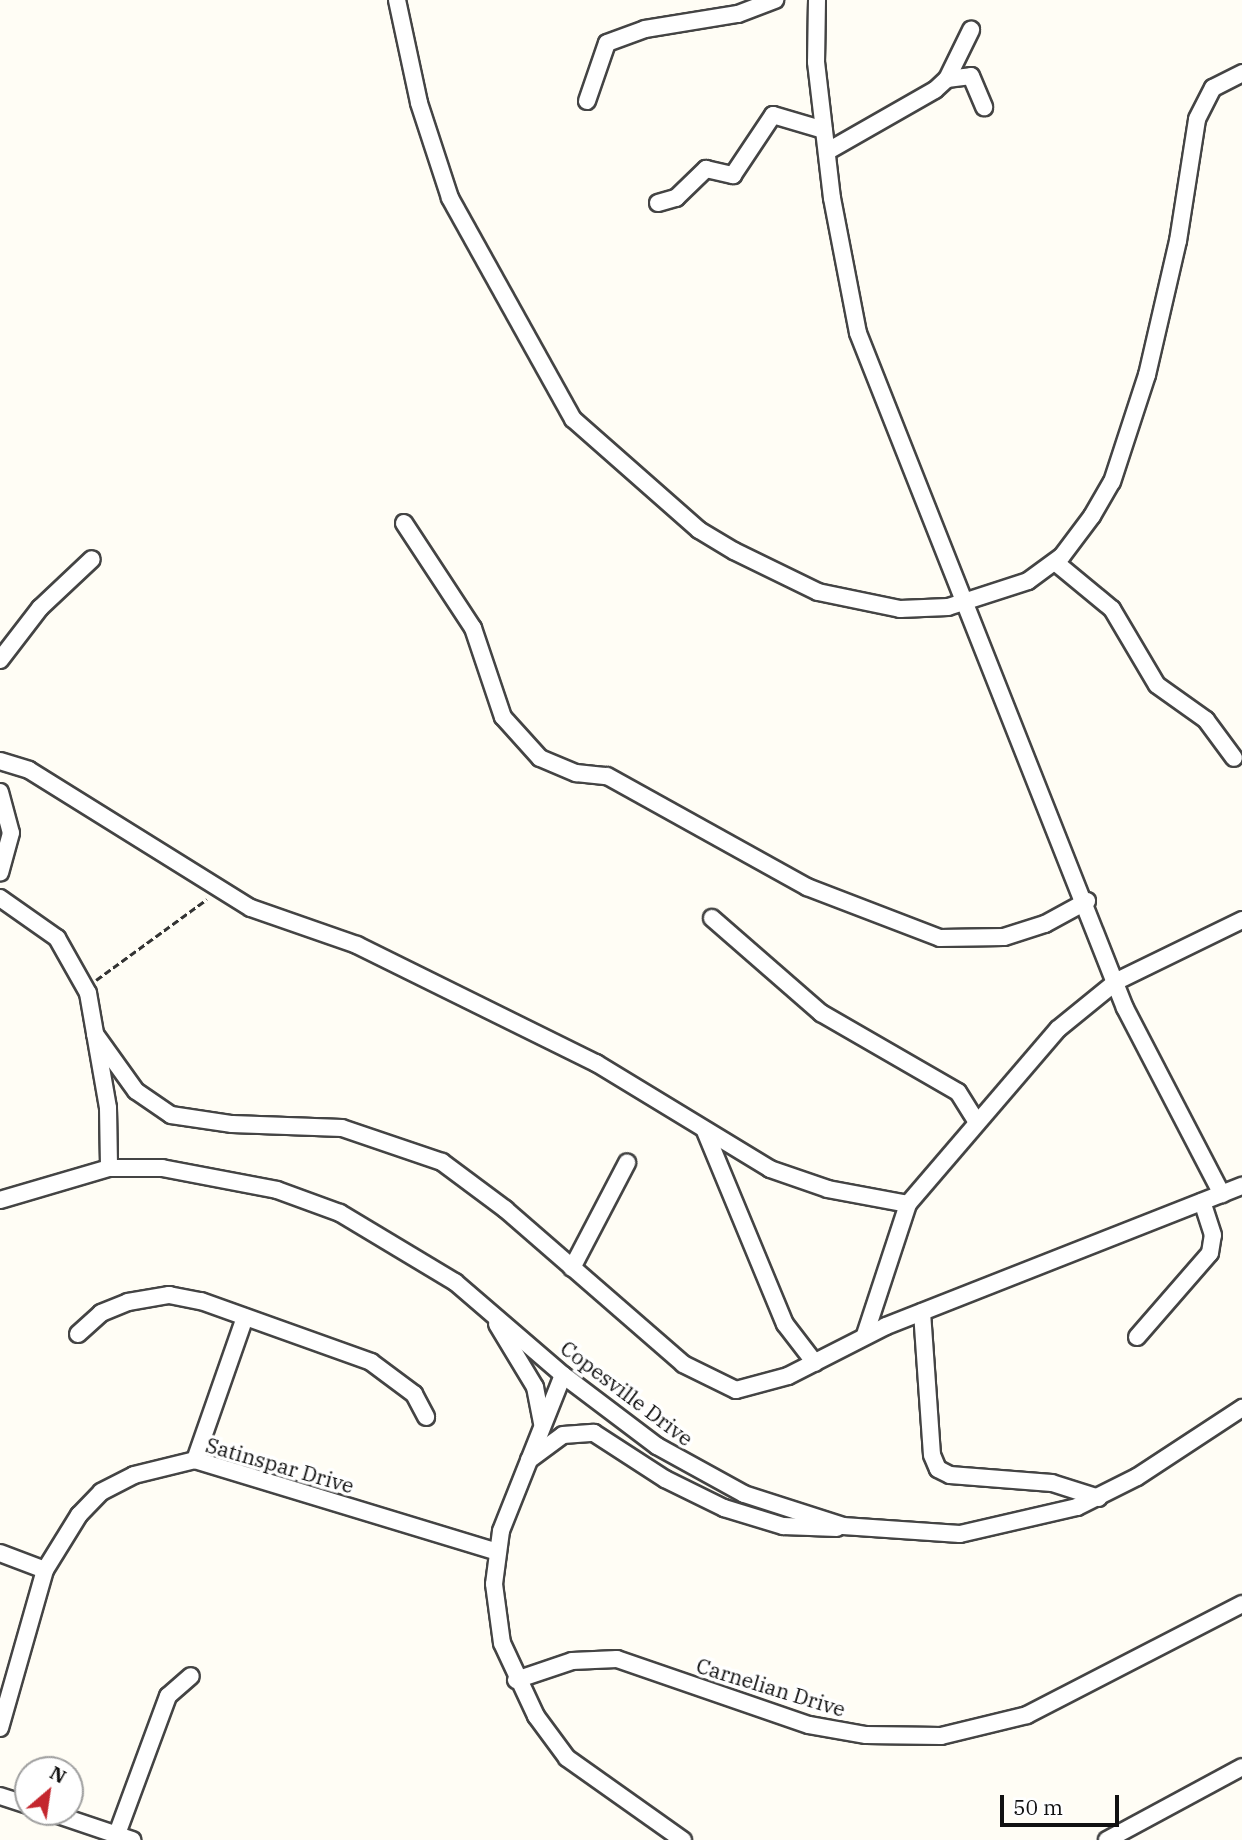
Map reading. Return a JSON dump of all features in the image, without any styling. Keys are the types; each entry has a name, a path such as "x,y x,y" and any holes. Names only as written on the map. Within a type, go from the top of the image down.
{"street":[{"path":"397,0 419,103 450,198 573,419 699,530 772,573 862,603 900,609 965,603 1028,581 1055,562 1112,482 1140,403 1178,241 1197,119 1213,88 1242,73"},
{"path":"587,101 607,43 645,29 738,14 775,0"},
{"path":"817,0 824,130 858,334 965,603 1041,804 1087,901 1117,981 1222,1194"},
{"path":"947,79 971,30"},
{"path":"828,151 957,74 971,76 984,107"},
{"path":"657,203 676,198 706,169 733,174 773,116 824,130"},
{"path":"404,523 473,628 503,717 540,758 576,773 607,776 807,887 940,938 1004,937 1045,924 1087,901"},
{"path":"0,660 40,608 92,559"},
{"path":"1055,562 1112,610 1157,685 1206,720 1234,758"},
{"path":"0,761 29,770 225,893 273,916 309,924 487,1005 596,1063 705,1131 799,1181 908,1204"},
{"path":"0,792 11,833 0,873"},
{"path":"0,898 57,938 86,988 108,1108 110,1168"},
{"path":"712,918 821,1013 953,1088 976,1121"},
{"path":"865,1335 908,1204 976,1121 1075,1011 1117,981 1242,920"},
{"path":"95,1034 136,1091 170,1115 232,1124 342,1128 391,1141 473,1183 683,1364 724,1387 767,1385 816,1363 865,1335 922,1311 1242,1186"},
{"path":"705,1131 785,1324 816,1363"},
{"path":"572,1268 626,1163"},
{"name":"Copesville Drive","path":"0,1200 110,1168 162,1168 218,1178 340,1213 420,1257 486,1307 564,1375 657,1446 708,1475 795,1514 843,1526 960,1534 1050,1515 1099,1498 1242,1408"},
{"path":"1137,1337 1210,1253 1213,1235 1202,1202"},
{"path":"78,1334 112,1307 169,1295 245,1317 371,1362 414,1394 426,1417"},
{"path":"486,1307 530,1377 542,1426"},
{"path":"922,1311 932,1455 938,1469 950,1475 1052,1483 1099,1498"},
{"path":"195,1460 245,1317"},
{"path":"564,1375 527,1462 497,1552 496,1614 516,1680 567,1758 683,1840"},
{"path":"527,1462 563,1435 594,1433 665,1479 724,1508 808,1530 843,1526"},
{"name":"Satinspar Drive","path":"0,1728 46,1570 79,1515 101,1492 134,1475 195,1460 497,1552"},
{"path":"0,1553 46,1570"},
{"name":"Carnelian Drive","path":"516,1680 572,1661 603,1657 809,1724 866,1735 941,1736 1027,1715 1242,1604"},
{"path":"84,1824 125,1837 168,1696 191,1676"},
{"path":"1107,1840 1242,1767"}],"path":[{"path":"86,988 211,896 225,893"}]}
